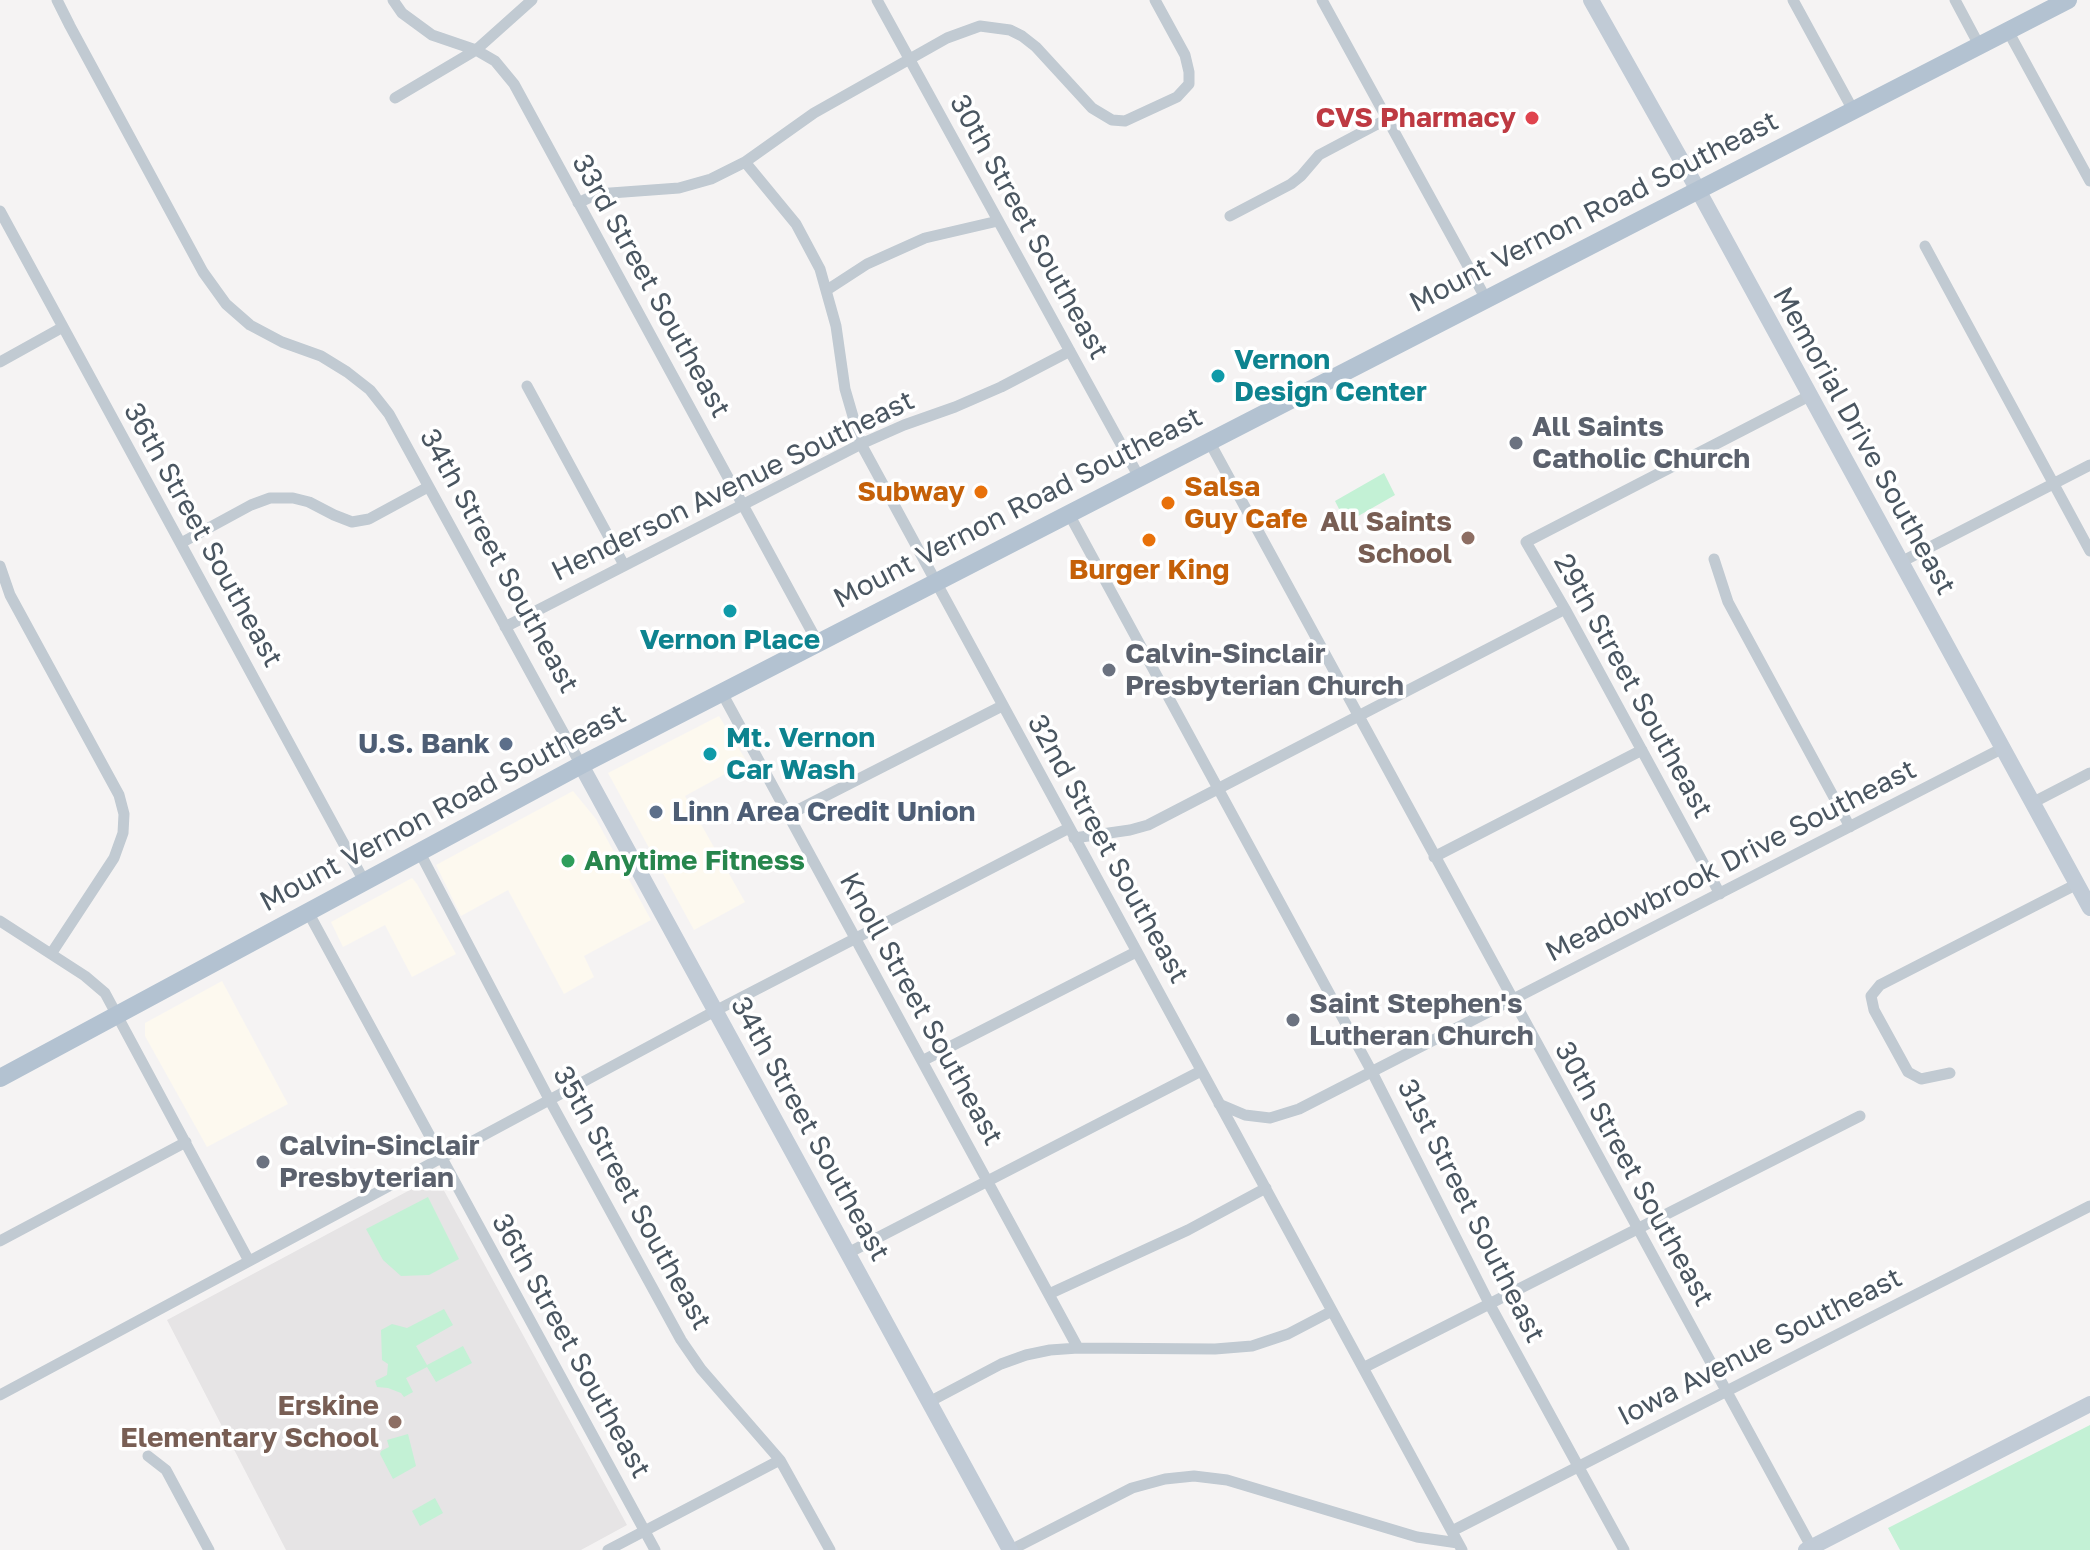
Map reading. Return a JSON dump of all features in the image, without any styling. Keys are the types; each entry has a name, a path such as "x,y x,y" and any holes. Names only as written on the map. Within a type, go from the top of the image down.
{"main road":[{"name":"Mount Vernon Road Southeast","path":"0,1078 581,765 2068,0"}],"street":[{"name":"34th Street Southeast","path":"57,0 203,272 226,304 250,325 282,342 321,356 347,372 370,390 389,414 1011,1550"},
{"name":"33rd Street Southeast","path":"393,0 402,13 432,35 476,50 495,61 514,84 818,643"},
{"path":"395,98 476,50 532,0"},
{"name":"30th Street Southeast","path":"877,0 1139,477"},
{"path":"578,203 597,194 679,188 711,179 745,162 814,113 963,31 980,26 1010,30 1022,36 1092,108 1112,120 1125,121 1177,97 1189,84 1185,55 1155,0"},
{"path":"1322,0 1486,299"},
{"name":"Memorial Drive Southeast","path":"1591,0 2090,908"},
{"path":"1793,0 1853,110"},
{"path":"1955,0 1979,45"},
{"path":"2008,31 2090,181"},
{"path":"1230,216 1291,184 1319,155 1387,119"},
{"name":"32nd Street Southeast","path":"745,162 796,224 820,269 836,326 845,389 861,444 1460,1546"},
{"name":"36th Street Southeast","path":"0,211 364,881"},
{"path":"827,290 867,264 925,238 998,221"},
{"path":"1925,246 2090,551"},
{"path":"0,362 63,327"},
{"name":"Henderson Avenue Southeast","path":"505,627 861,444 1001,387 1070,351"},
{"path":"527,386 624,565"},
{"name":"29th Street Southeast","path":"1720,894 1526,542 1809,396"},
{"name":"30th Street Southeast","path":"1209,441 1810,1549"},
{"path":"1901,562 2090,465"},
{"path":"181,543 270,498 309,502 352,522 369,519 428,487"},
{"name":"31st Street Southeast","path":"1069,514 1372,1072 1490,1305 1624,1550"},
{"path":"1714,559 1728,602 1850,827"},
{"path":"0,566 10,595 119,795 124,814 123,833 114,858 51,954"},
{"path":"0,1395 549,1099 854,939 1071,833 1130,830 1148,825 1565,609"},
{"name":"Knoll Street Southeast","path":"722,693 1078,1348"},
{"path":"788,815 1002,706"},
{"name":"Meadowbrook Drive Southeast","path":"1219,1104 1245,1115 1270,1118 1299,1109 2003,748"},
{"path":"1434,857 1642,750"},
{"path":"2032,803 2090,773"},
{"name":"35th Street Southeast","path":"419,851 549,1099 681,1340 701,1369 780,1460 830,1550"},
{"path":"1950,1073 1921,1079 1908,1072 1874,1010 1871,996 1880,985 2077,884"},
{"name":"36th Street Southeast","path":"308,912 655,1550"},
{"path":"0,921 85,976 105,993 249,1261"},
{"path":"922,1061 1136,952"},
{"path":"848,1253 1201,1071"},
{"path":"1363,1368 1860,1116"},
{"path":"0,1241 186,1142"},
{"path":"1049,1294 1188,1230 1266,1188"},
{"name":"Iowa Avenue Southeast","path":"1452,1531 2090,1206"},
{"path":"929,1402 1001,1364 1026,1355 1078,1348 1215,1349 1252,1346 1288,1334 1332,1311"},
{"path":"1810,1549 2090,1404"},
{"path":"148,1456 166,1470 209,1550"},
{"path":"608,1550 780,1460"},
{"path":"1011,1550 1132,1488 1165,1479 1194,1476 1227,1480 1417,1537 1460,1546"}],"shaded area":[{"path":"719,716 747,762 685,796 745,902 694,930 608,773"},
{"path":"573,791 596,819 651,920 584,956 594,977 564,994 508,890 461,916 436,865"},
{"path":"412,878 456,954 412,977 385,925 343,947 331,922"},
{"path":"222,981 288,1104 207,1147 145,1036 145,1023"},
{"name":"Erskine Elementary School","path":"436,1176 627,1525 581,1550 286,1550 167,1320"}],"green space":[{"path":"1384,473 1395,495 1346,523 1335,501"},
{"path":"428,1197 459,1259 429,1275 401,1276 383,1260 366,1229"},
{"path":"444,1309 453,1325 416,1346 427,1365 463,1346 472,1363 436,1382 427,1367 406,1378 413,1392 404,1397 388,1388 377,1387 375,1381 387,1375 388,1364 382,1360 381,1330 392,1324 407,1328"},
{"path":"2090,1425 2090,1550 1900,1550 1888,1528"},
{"path":"408,1434 416,1466 393,1479 381,1451 389,1447 387,1440"},
{"path":"435,1498 443,1513 420,1526 412,1511"}],"place":[{"name":"CVS Pharmacy","path":"1532,118"},
{"name":"Vernon Design Center","path":"1218,376"},
{"name":"All Saints Catholic Church","path":"1516,443"},
{"name":"Subway","path":"981,492"},
{"name":"Salsa Guy Cafe","path":"1168,503"},
{"name":"All Saints School","path":"1468,538"},
{"name":"Burger King","path":"1149,540"},
{"name":"Vernon Place","path":"730,611"},
{"name":"Calvin-Sinclair Presbyterian Church","path":"1109,670"},
{"name":"U.S. Bank","path":"506,744"},
{"name":"Mt. Vernon Car Wash","path":"710,754"},
{"name":"Linn Area Credit Union","path":"656,812"},
{"name":"Anytime Fitness","path":"568,861"},
{"name":"Saint Stephen's Lutheran Church","path":"1293,1020"},
{"name":"Calvin-Sinclair Presbyterian","path":"263,1162"},
{"name":"Erskine Elementary School","path":"395,1422"}]}
